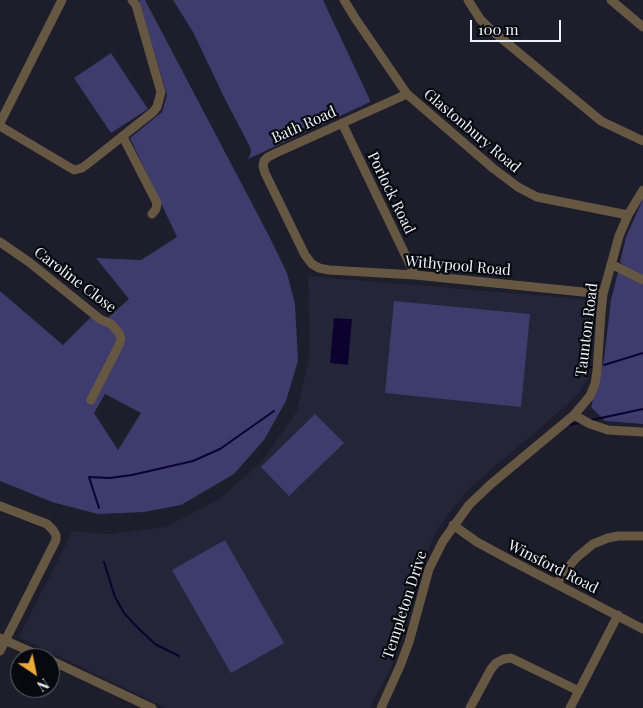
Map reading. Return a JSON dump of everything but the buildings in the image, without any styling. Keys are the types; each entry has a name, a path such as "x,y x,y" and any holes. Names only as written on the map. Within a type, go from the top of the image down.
{"street":[{"path":"62,0 0,124 74,170 82,168 123,137 154,112 157,106 161,92 136,5 132,0"},
{"name":"Glastonbury Road","path":"344,0 407,94 494,169 518,187 537,197 628,215"},
{"path":"468,0 488,28 601,121 643,141"},
{"path":"611,0 643,27"},
{"name":"Bath Road","path":"312,264 305,254 264,173 264,161 268,156 407,94"},
{"name":"Porlock Road","path":"342,124 415,275"},
{"path":"123,137 157,203 156,209 152,214"},
{"name":"Taunton Road","path":"574,415 590,396 595,384 603,294 619,236 628,215 643,190"},
{"name":"Caroline Close","path":"0,242 29,262 119,333 121,339 119,345 91,400"},
{"name":"Withypool Road","path":"312,264 329,270 415,275 603,294"},
{"path":"611,264 643,280"},
{"path":"574,415 590,424 608,430 643,432"},
{"name":"Templeton Drive","path":"381,708 409,642 429,569 443,541 469,505 491,484 574,415"},
{"path":"0,506 47,524 56,535 56,540 3,639 0,652"},
{"name":"Winsford Road","path":"453,526 484,546 643,629"},
{"path":"557,584 576,558 593,544 618,536 643,536"},
{"path":"570,708 618,615"},
{"path":"3,639 23,648"},
{"path":"470,708 491,669 496,663 504,659 511,658 579,691"},
{"path":"60,665 152,708"}],"shaded area":[{"path":"139,0 145,0 287,273 295,304 298,361 286,401 264,440 234,474 181,505 144,512 98,514 52,502 0,481 0,291 63,345 92,316 101,324 129,299 96,258 141,260 177,237 130,138 162,112 167,95","holes":["105,394 141,413 118,450 94,413"]},
{"path":"173,0 323,0 370,102 248,159 251,152 250,147 193,32"},
{"path":"111,53 148,109 111,133 74,78"},
{"path":"643,199 643,276 620,262 626,237"},
{"path":"618,272 643,284 643,424 605,421 591,407 604,359 611,300"},
{"path":"308,276 594,300 588,378 578,394 463,495 439,527 420,566 392,665 370,708 166,708 60,657 60,648 42,648 19,637 72,531 108,534 166,527 221,498 263,460 297,411 310,353"},
{"path":"394,301 530,314 521,407 385,393"},
{"path":"334,318 352,319 348,365 330,363"},
{"path":"315,414 344,443 289,496 261,467"},
{"path":"225,540 284,643 231,673 172,570"}],"waterway":[{"path":"604,365 643,353"},
{"path":"586,368 592,367"},
{"path":"591,420 643,409"},
{"path":"592,420 643,409"},
{"path":"99,508 89,477 110,478 132,475 193,461 220,449 274,411"},
{"path":"567,425 579,423"},
{"path":"567,425 580,423"},
{"path":"104,562 115,597 124,613 155,644 179,656"}]}
